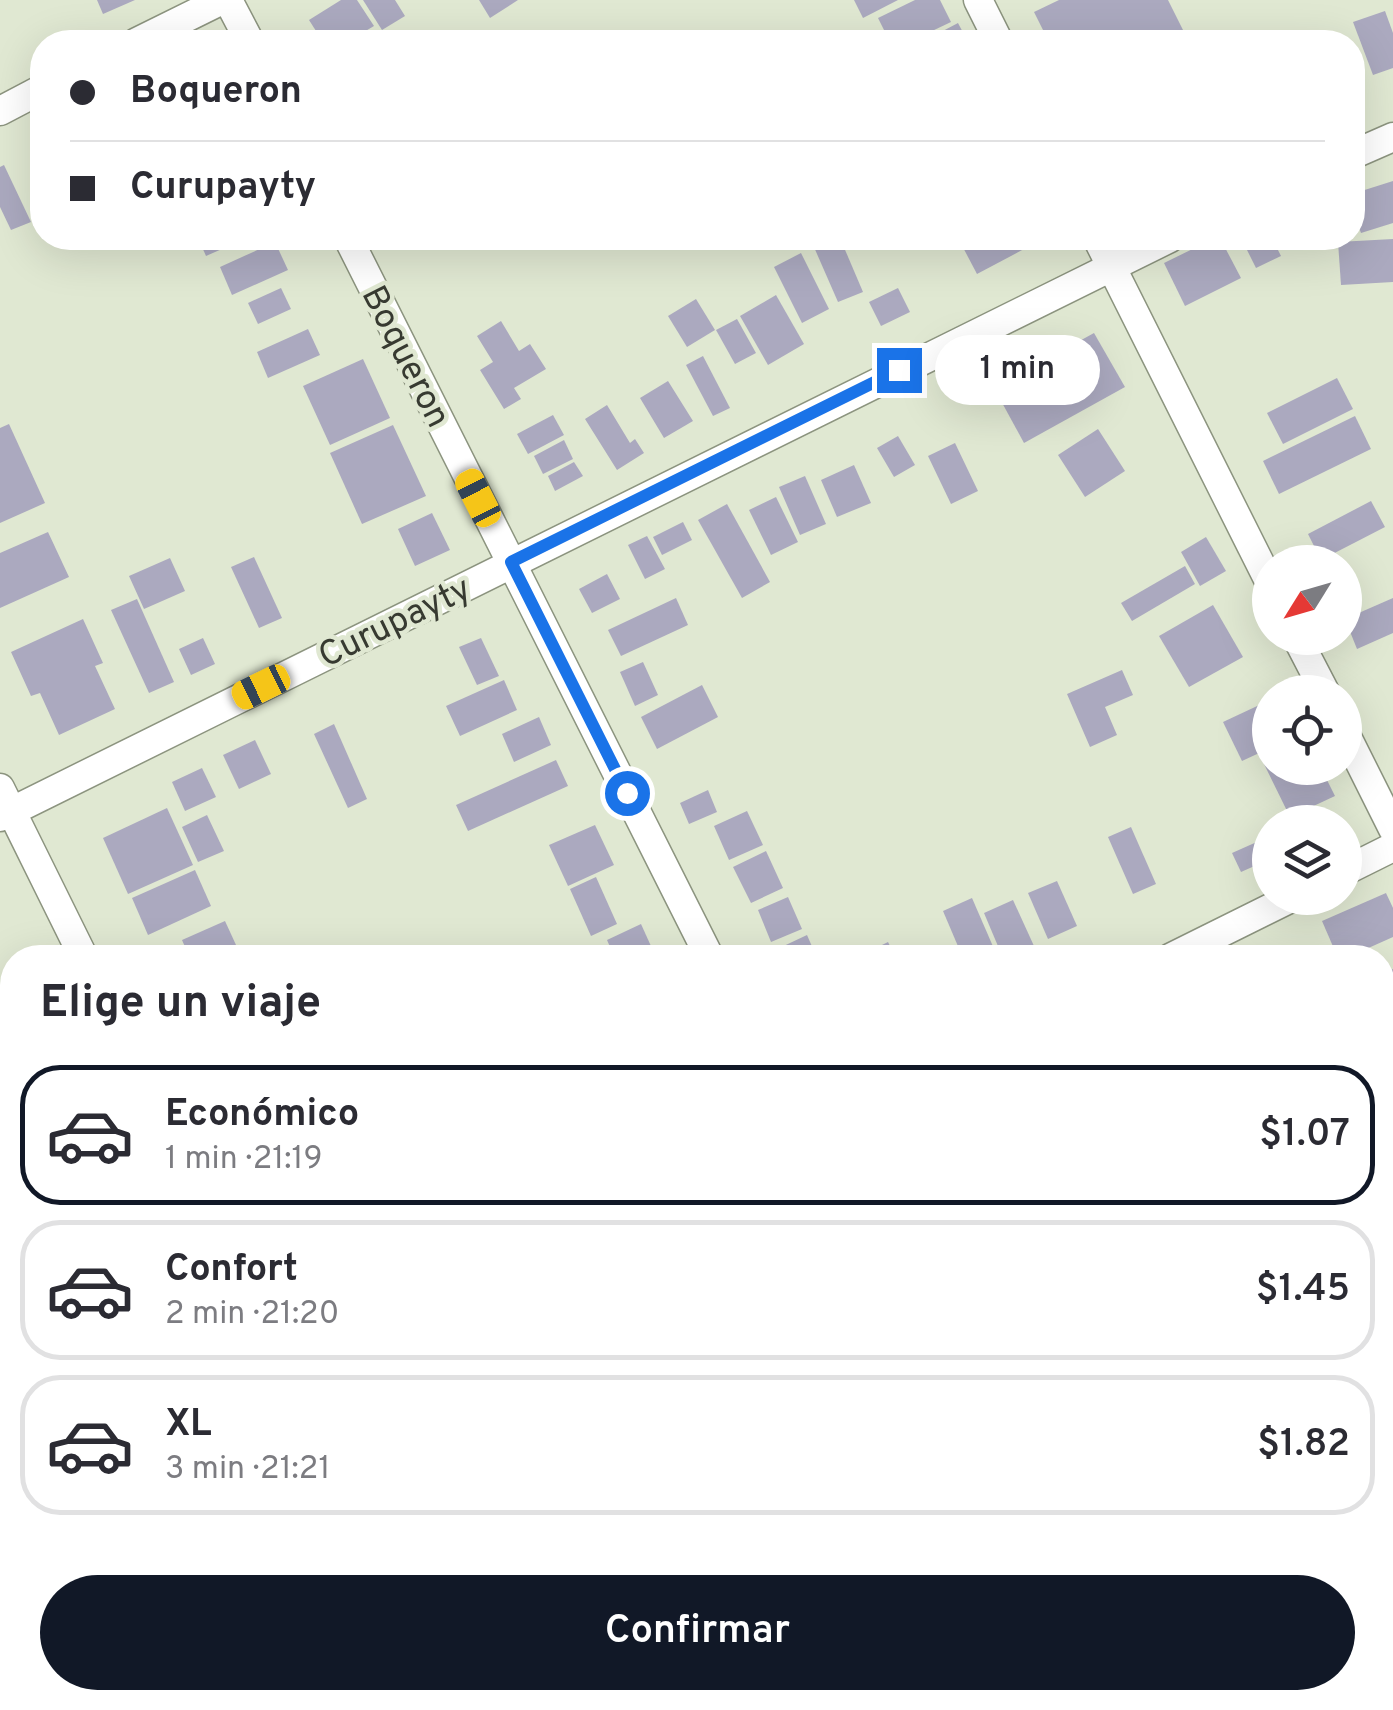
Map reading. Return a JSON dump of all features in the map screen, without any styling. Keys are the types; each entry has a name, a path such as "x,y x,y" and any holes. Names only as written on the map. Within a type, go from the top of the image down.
{"street":[{"path":"162,30 225,0 243,30"},
{"path":"978,0 994,30"},
{"path":"0,110 30,96"},
{"path":"1365,149 1393,136"},
{"name":"Boqueron","path":"354,250 703,945"},
{"path":"1103,250 1252,547"},
{"name":"Curupayty","path":"4,805 511,562 1142,250"},
{"path":"1362,767 1393,829"},
{"path":"4,805 77,945"},
{"path":"1362,862 1393,847"},
{"path":"1196,945 1257,915"}],"building":[{"path":"97,0 135,0 103,14"},
{"path":"341,0 357,0 374,26 367,30 315,30 309,20"},
{"path":"363,0 395,0 405,16 382,30"},
{"path":"479,0 518,0 490,18"},
{"path":"854,0 898,0 863,18"},
{"path":"915,0 940,0 951,22 934,30 884,30 878,18"},
{"path":"1059,0 1168,0 1183,30 1043,30 1034,12"},
{"path":"1385,11 1393,33 1393,68 1373,75 1365,54 1365,30 1356,30 1353,22"},
{"path":"4,165 30,220 11,230 0,207 0,167"},
{"path":"1393,181 1393,223 1365,232 1365,190"},
{"path":"1393,239 1393,282 1341,285 1339,250 1365,250 1365,241"},
{"path":"257,250 279,250 288,270 232,295 220,267"},
{"path":"815,250 845,250 863,292 838,302"},
{"path":"964,250 1022,250 977,274"},
{"path":"1191,250 1226,250 1241,278 1185,306 1164,263"},
{"path":"1247,250 1278,250 1281,256 1256,268"},
{"path":"801,253 829,309 802,323 774,267"},
{"path":"281,288 291,309 258,324 248,303"},
{"path":"898,288 910,312 881,326 869,302"},
{"path":"776,295 804,344 768,365 740,316"},
{"path":"696,299 715,330 687,347 668,316"},
{"path":"737,319 756,353 735,364 716,330"},
{"path":"501,321 519,351 530,344 546,369 514,388 521,399 504,409 480,370 493,362 477,336"},
{"path":"308,329 320,355 268,378 257,352"},
{"path":"1094,333 1125,387 1024,443 994,388"},
{"path":"703,356 730,408 713,416 686,365"},
{"path":"363,359 390,418 330,445 303,386"},
{"path":"1337,378 1353,409 1283,444 1267,413"},
{"path":"668,381 693,421 664,438 640,398"},
{"path":"607,405 630,443 635,439 644,453 617,470 585,419"},
{"path":"553,415 564,435 528,454 517,434"},
{"path":"1355,416 1371,449 1279,494 1263,461"},
{"path":"9,424 45,503 0,523 0,428"},
{"path":"393,425 426,496 362,524 330,453"},
{"path":"1098,429 1125,471 1085,497 1058,455"},
{"path":"898,436 915,465 894,477 877,448"},
{"path":"564,440 573,459 543,474 534,456"},
{"path":"955,443 978,491 951,504 928,456"},
{"path":"574,462 583,476 555,491 548,476"},
{"path":"854,465 871,503 837,517 821,480"},
{"path":"805,476 826,524 800,535 779,487"},
{"path":"776,497 798,542 771,555 749,510"},
{"path":"1371,501 1385,527 1350,545 1314,545 1308,534"},
{"path":"727,504 770,582 742,598 698,520"},
{"path":"432,513 450,550 415,566 398,529"},
{"path":"683,522 692,540 662,555 653,537"},
{"path":"48,532 69,577 0,608 0,553"},
{"path":"647,536 665,569 645,579 628,545"},
{"path":"1206,537 1226,571 1200,586 1181,552"},
{"path":"254,557 282,618 259,628 231,567"},
{"path":"170,558 185,591 144,609 129,576"},
{"path":"1185,566 1195,584 1132,621 1121,603"},
{"path":"607,574 620,599 592,613 579,589"},
{"path":"676,598 688,625 621,656 608,630"},
{"path":"1393,598 1393,633 1362,647 1362,612"},
{"path":"137,599 174,682 149,693 111,610"},
{"path":"1213,605 1243,657 1189,687 1159,636"},
{"path":"83,619 103,663 95,666 115,709 59,735 40,693 31,696 11,652"},
{"path":"203,638 215,664 191,675 179,649"},
{"path":"481,638 499,676 477,685 459,647"},
{"path":"643,662 658,695 635,706 620,672"},
{"path":"1122,670 1133,695 1105,707 1117,735 1090,747 1067,694"},
{"path":"504,680 517,710 460,736 446,706"},
{"path":"702,685 718,717 657,749 641,717"},
{"path":"1252,708 1252,756 1242,761 1223,722"},
{"path":"539,717 551,745 514,762 502,734"},
{"path":"334,724 367,799 348,808 314,734"},
{"path":"255,740 271,774 239,789 223,755"},
{"path":"556,760 568,786 468,831 456,805"},
{"path":"202,768 216,797 185,811 172,782"},
{"path":"1274,785 1330,785 1335,796 1316,805 1284,805"},
{"path":"708,790 717,812 689,824 680,803"},
{"path":"167,808 193,865 128,894 103,838"},
{"path":"747,811 763,845 729,860 714,826"},
{"path":"207,815 224,851 198,862 182,827"},
{"path":"595,825 614,865 568,886 549,845"},
{"path":"1131,827 1156,884 1133,894 1108,837"},
{"path":"1252,844 1252,867 1241,872 1232,853"},
{"path":"766,851 783,888 751,903 733,867"},
{"path":"195,870 211,906 148,935 132,898"},
{"path":"596,877 617,924 591,936 570,889"},
{"path":"1057,881 1077,926 1048,939 1028,893"},
{"path":"1386,893 1393,908 1393,937 1375,945 1332,945 1322,921 1336,915 1362,915 1362,904"},
{"path":"788,897 802,929 771,942 758,910"},
{"path":"972,898 992,945 957,945 943,911"},
{"path":"1013,900 1034,945 998,945 984,913"},
{"path":"225,921 236,945 184,945 182,940"},
{"path":"641,924 650,945 609,945 607,940"},
{"path":"807,935 811,945 786,945"}],"route":[{"path":"627,793 511,562 899,370"}]}
